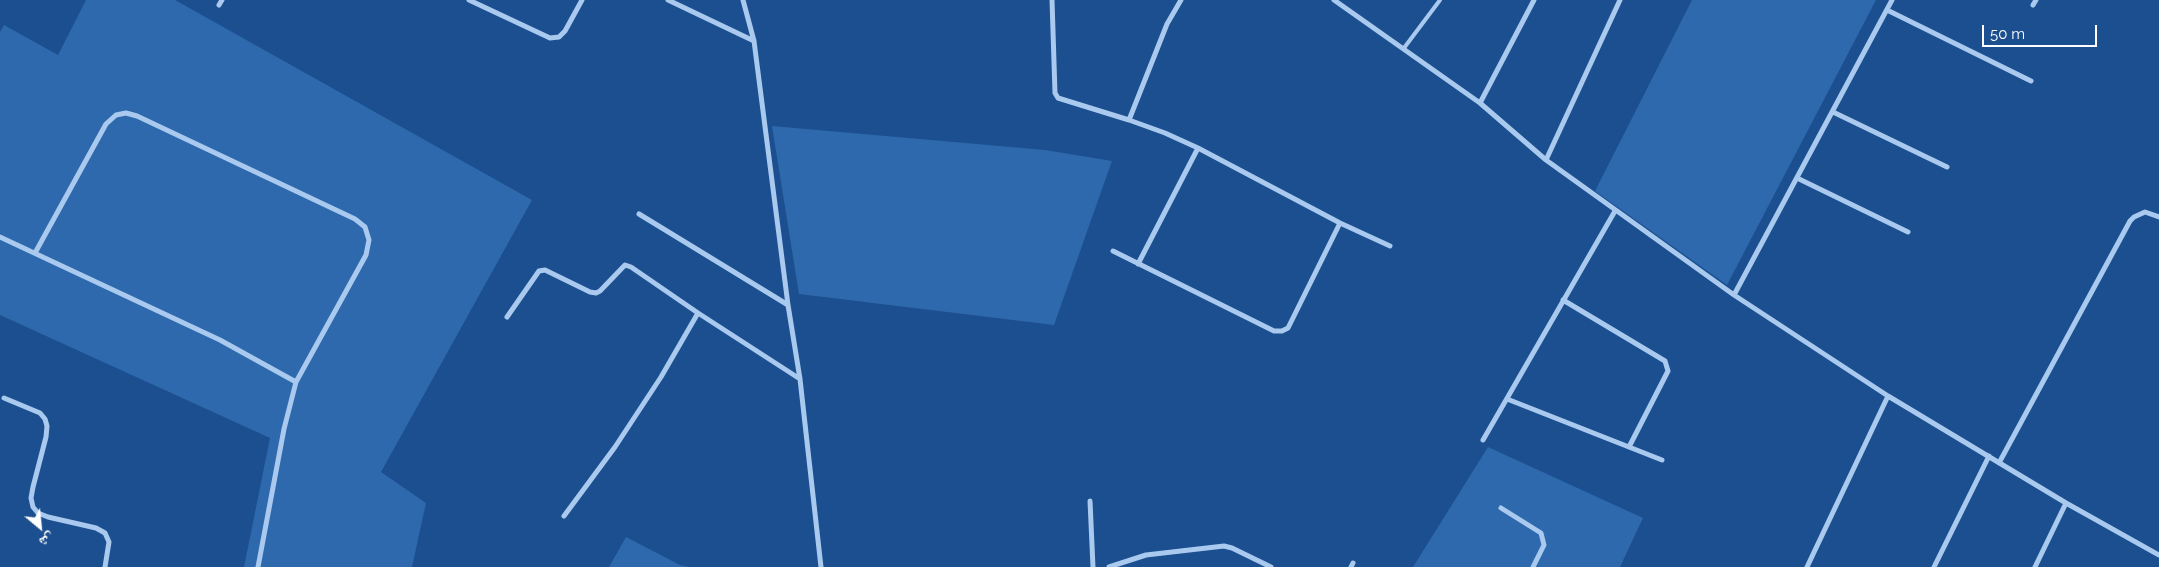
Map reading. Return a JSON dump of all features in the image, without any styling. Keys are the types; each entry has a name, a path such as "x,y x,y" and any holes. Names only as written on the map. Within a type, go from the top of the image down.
{"street":[{"path":"469,0 550,38 560,37 582,0"},
{"path":"668,0 754,41"},
{"path":"743,0 754,41 788,305 800,379 821,567"},
{"path":"1052,0 1055,93 1058,98 1165,133 1198,148 1340,223 1390,246"},
{"path":"1129,120 1167,24 1181,0"},
{"path":"1334,0 1480,103 1546,160 1734,296 1888,396 2066,504 2159,555"},
{"path":"1480,103 1534,0"},
{"path":"1546,160 1620,0"},
{"path":"1734,296 1892,0"},
{"path":"1887,10 2031,81"},
{"path":"1833,112 1946,168"},
{"path":"35,253 106,124 116,115 126,113 137,116 355,219 365,227 369,240 366,255 296,382 284,429 258,567"},
{"path":"1138,264 1198,148"},
{"path":"1797,178 1908,232"},
{"path":"1483,440 1615,211"},
{"path":"1999,463 2130,221 2140,213 2146,212 2159,217"},
{"path":"639,214 788,305"},
{"path":"1113,251 1274,331 1282,331 1288,328 1340,223"},
{"path":"0,237 220,340 296,382"},
{"path":"507,317 539,270 544,270 596,293 600,292 625,266 632,267 698,313 800,379"},
{"path":"1563,300 1665,361 1668,371 1629,448"},
{"path":"564,516 615,447 661,377 698,313"},
{"path":"1807,567 1888,396"},
{"path":"4,398 40,414 45,419 47,426 46,437 32,487 31,498 33,507 38,513 48,517 96,528 105,533 109,542 105,567"},
{"path":"1506,399 1662,460"},
{"path":"1934,567 1989,456"},
{"path":"1090,501 1093,567"},
{"path":"2035,567 2066,504"},
{"path":"1501,508 1542,533 1544,545 1533,567"},
{"path":"1108,567 1146,556 1224,546 1271,567"}],"lane":[{"path":"1404,48 1440,0"}],"shaded area":[{"path":"86,0 175,0 532,200 381,472 426,503 412,567 244,567 270,438 0,315 0,32 4,25 58,55"},
{"path":"1692,0 1876,0 1727,285 1595,191"},
{"path":"772,126 1045,150 1112,161 1054,325 799,294"},
{"path":"1488,447 1643,518 1620,567 1413,567"},
{"path":"626,537 680,565 690,567 609,567"}]}
